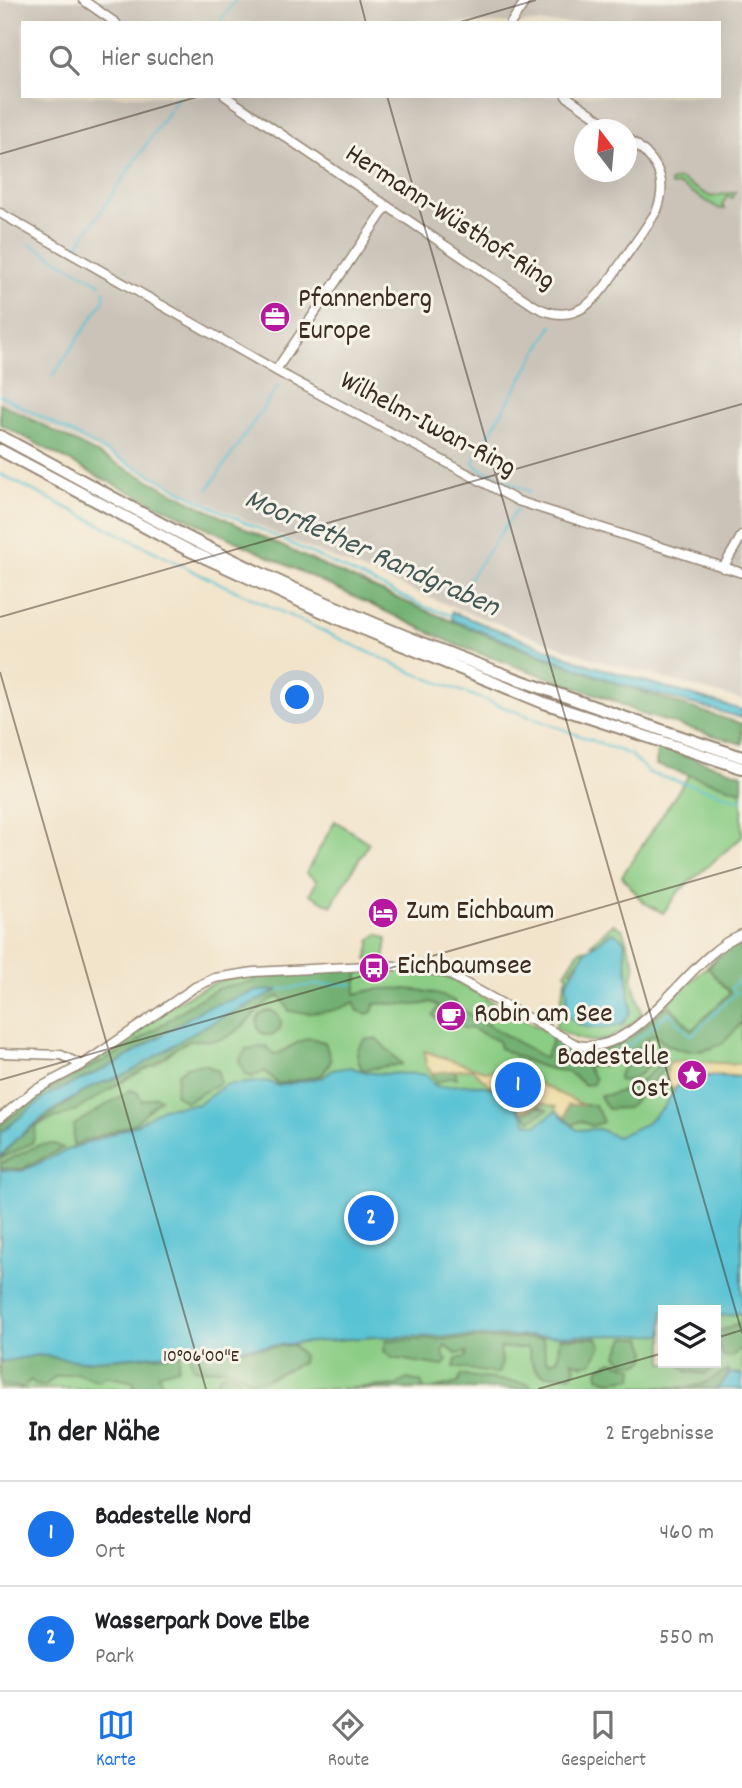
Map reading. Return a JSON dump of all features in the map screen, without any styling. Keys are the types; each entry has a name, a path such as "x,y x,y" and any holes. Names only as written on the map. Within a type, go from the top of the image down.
{"highway":[{"path":"0,436 193,540 340,607 547,692 742,757"},
{"path":"0,450 188,550 336,618 544,703 742,768"}],"street":[{"path":"83,0 113,21"},
{"path":"512,21 526,0"},
{"name":"Hermann-Wüsthof-Ring","path":"228,98 537,308 554,314 575,312 589,305 602,292 654,215 661,199 662,182 656,165 647,152 637,145"},
{"path":"569,98 599,119"},
{"path":"276,370 387,206"},
{"name":"Wilhelm-Iwan-Ring","path":"0,213 276,370 518,501 742,573"},
{"path":"723,568 742,535"},
{"path":"0,1118 33,1091 82,1065 181,995 208,981 254,972 336,966 402,966 445,972 577,1045 603,1046 624,1038 713,952 742,934"},
{"path":"0,1053 61,1055 82,1065"}],"shaded area":[{"path":"0,0 742,0 742,700 591,658 458,609 310,549 152,477 0,401"}],"green space":[{"path":"680,179 711,197 735,192 732,198 727,196 722,205 725,209 720,209 680,185 671,186 670,182"},
{"path":"0,403 289,550 381,591 534,653 742,724 742,744 638,713 615,701 459,646 99,477 0,424"},
{"path":"657,747 742,774 742,791 656,765"},
{"path":"689,775 742,791 742,837 680,890 663,913 643,902 622,876"},
{"path":"335,821 369,843 331,906 310,894 317,881 306,873"},
{"path":"613,924 622,929 635,965 632,978 642,1014 611,1038 601,1041 569,1035 555,1028 568,975 565,973 579,951 588,949 571,970 629,988 624,940 609,933 598,944 591,944"},
{"path":"378,934 387,939 384,960 367,960 371,939"},
{"path":"742,940 742,1375 736,1373 717,1389 0,1389 0,1125 36,1097 93,1063 149,1021 193,993 229,979 291,971 362,969 425,973 447,977 576,1048 596,1050 627,1040 727,948"},
{"path":"742,940 742,1022 728,1038 711,1048 693,1051 675,1048 654,1034 615,1062 585,1065 595,1079 593,1084 584,1085 568,1072 543,1067 521,1058 500,1048 498,1041 471,1028 465,1029 446,1016 435,1018 433,1015 439,1006 431,1002 418,1005 375,1004 372,1012 367,1014 358,1011 354,1002 331,1011 305,1013 289,1011 280,996 265,1004 235,1033 217,1040 184,1043 155,1064 80,1108 40,1124 36,1128 32,1143 0,1159 16,1139 91,1087 129,1073 197,1030 279,990 257,991 203,1009 117,1063 48,1095 0,1133 0,1125 40,1094 131,1046 219,988 255,981 254,975 359,969 355,994 380,989 407,989 445,997 456,1002 454,1005 545,1058 554,1036 573,1045 604,1049 629,1038 669,1005 692,1030 730,993 708,968 727,948"},
{"path":"269,1011 277,1015 281,1023 277,1031 269,1035 261,1031 257,1023 261,1015"},
{"path":"310,1038 325,1042 331,1061 322,1075 278,1084 265,1071 252,1077 246,1075 239,1061 246,1049 266,1046 274,1055"},
{"path":"366,1039 377,1039 402,1064 362,1070 357,1053 359,1046"},
{"path":"651,1052 652,1062 641,1073 628,1080 618,1080 622,1070 630,1062"},
{"path":"661,1063 665,1068 628,1108 608,1109 600,1096 634,1086"},
{"path":"205,1064 218,1071 220,1083 186,1102 175,1094 178,1073 189,1066"},
{"path":"455,1070 457,1078 451,1077 436,1083 432,1073"},
{"path":"130,1090 137,1092 142,1101 156,1096 160,1099 134,1124 73,1145 74,1125"},
{"path":"535,1104 547,1110 531,1120 522,1113"},
{"path":"568,1105 595,1105 603,1122 592,1126 580,1121 572,1125 565,1118"},
{"path":"54,1144 63,1148 22,1169 0,1168 0,1164 39,1145"},
{"path":"741,1322 742,1347 731,1357 723,1356 721,1352 721,1331"},
{"path":"543,1338 546,1360 550,1362 558,1359 559,1338 597,1338 601,1345 593,1362 583,1365 572,1361 576,1369 571,1376 541,1373 533,1366 528,1348 500,1348 502,1362 498,1374 454,1367 456,1359 466,1357 467,1352 456,1354 445,1346 442,1353 447,1361 442,1366 392,1358 384,1351 386,1340"},
{"path":"625,1338 642,1338 647,1352 645,1359 639,1364 624,1362 617,1355"},
{"path":"293,1345 303,1356 302,1363 265,1380 249,1381 241,1374 227,1369 193,1368 189,1353"},
{"path":"180,1354 178,1368 158,1374 165,1389 134,1389 134,1382 106,1376 98,1381 76,1373 55,1377 45,1386 35,1385 31,1380 23,1387 0,1385 0,1362 38,1355 82,1361"},
{"path":"612,1361 634,1368 633,1378 609,1381 598,1377 599,1368"},
{"path":"683,1368 713,1368 705,1374 686,1371"},
{"path":"728,1370 727,1380 717,1389 556,1389 555,1385 586,1388 689,1387 703,1384"},
{"path":"224,1373 231,1373 240,1379 240,1388 215,1389 219,1377"},
{"path":"461,1375 530,1384 533,1389 433,1389 458,1383"},
{"path":"407,1379 421,1382 424,1389 340,1389 397,1385"}],"sand":[{"path":"424,1051 484,1071 515,1072 583,1105 568,1105 565,1118 556,1111 556,1107 541,1103 522,1113 472,1069 432,1073 426,1066"},
{"name":"Badestelle Ost","path":"670,1062 742,1064 742,1077 716,1075 698,1078 689,1080 675,1090 669,1084 667,1069"}],"water":[{"path":"452,612 587,664 742,710 742,718 617,683 452,620"},
{"path":"613,932 624,940 631,1011 622,1025 597,1028 580,1025 568,1014 566,984 586,951"},
{"path":"279,990 197,1030 129,1073 91,1087 46,1115 16,1139 0,1157 0,1133 48,1095 117,1063 203,1009 257,991"},
{"path":"351,1067 378,1073 427,1075 434,1085 440,1087 480,1085 501,1092 510,1099 527,1123 537,1125 556,1111 577,1130 599,1129 617,1137 645,1124 664,1107 677,1086 709,1076 742,1077 742,1313 721,1316 721,1305 658,1305 658,1335 374,1337 82,1361 38,1355 0,1362 0,1170 22,1171 67,1150 136,1125 163,1108 199,1104 225,1085 267,1081 278,1086 324,1077 332,1070"},
{"path":"730,1373 742,1375 742,1389 717,1389"}],"waterway":[{"path":"221,21 235,0"},
{"path":"76,248 178,98"},
{"path":"30,244 101,284"},
{"path":"52,377 104,300 104,290"},
{"path":"530,492 476,466 473,462 552,326"},
{"path":"208,489 279,385"},
{"name":"Moorflether Randgraben","path":"0,395 200,501 423,606 453,616"},
{"path":"0,474 195,572 416,674 631,755 649,773 742,800"},
{"path":"455,600 517,509"},
{"path":"558,1047 592,1057 619,1051 669,1012 691,1036 736,993 731,988 742,977"},
{"path":"279,990 311,985 353,984"}],"place":[{"name":"Pfannenberg Europe","path":"275,317"},
{"name":"Zum Eichbaum","path":"383,913"},
{"name":"Eichbaumsee","path":"374,968"},
{"name":"Robin am See","path":"451,1016"},
{"name":"Badestelle Ost","path":"692,1075"},
{"name":"Badestelle Nord","path":"518,1085"},
{"name":"Wasserpark Dove Elbe","path":"371,1218"}]}
